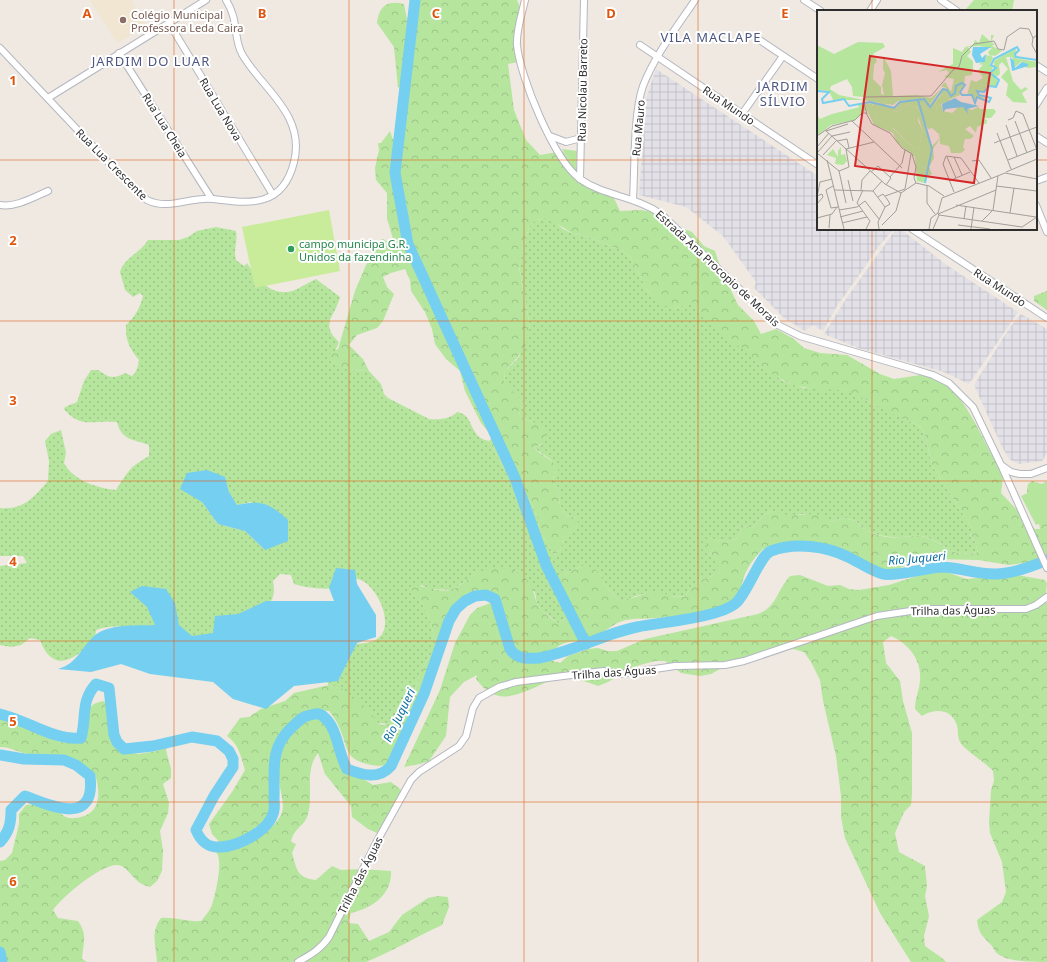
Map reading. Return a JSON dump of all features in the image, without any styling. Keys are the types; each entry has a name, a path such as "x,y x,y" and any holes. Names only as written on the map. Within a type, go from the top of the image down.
{"street":[{"path":"48,98 119,52 206,0"},
{"name":"Rua Lua Crescente","path":"0,48 106,160 153,203 165,205 211,198 240,203 261,200 273,195 286,184 292,171 297,150 295,133 288,116 242,53 235,18 226,0"},
{"name":"Estrada Ana Procopio de Morais","path":"525,0 517,34 518,53 531,94 550,136 566,166 580,179 605,191 651,206 764,313 786,330 820,342 933,375 949,383 973,408 1001,465 1047,568"},
{"name":"Rua Nicolau Barreto","path":"580,179 584,0"},
{"name":"Rua Mauro","path":"633,199 640,98 657,57 695,0"},
{"path":"871,10 878,0"},
{"path":"941,0 956,10"},
{"path":"808,1 820,10"},
{"name":"Rua Lua Nova","path":"169,23 273,195"},
{"path":"758,39 817,78"},
{"name":"Rua Mundo","path":"640,45 817,164"},
{"name":"Rua Lua Cheia","path":"119,52 211,198"},
{"path":"742,114 783,56"},
{"path":"1037,65 1047,72"},
{"path":"1037,103 1047,88"},
{"path":"550,136 566,142 581,138"},
{"path":"1037,137 1047,143"},
{"path":"1037,181 1047,177"},
{"path":"0,205 19,203 48,191"},
{"path":"1037,207 1047,232"},
{"name":"Rua Mundo","path":"915,230 1047,318"},
{"path":"1001,465 1011,472 1020,474 1031,474 1047,468"},
{"name":"Trilha das Águas","path":"298,962 324,945 329,937 376,843 411,780 419,772 459,746 466,736 473,708 479,698 488,691 516,682 603,671 621,674 675,666 725,665 744,661 877,616 924,609 1026,609 1036,605 1047,597"}],"shaded area":[{"name":"Colégio Municipal Professora Leda Caira","path":"90,0 131,0 146,26 117,43"},
{"path":"656,69 817,175 817,230 893,230 879,246 837,306 823,331 813,325 805,331 784,318 754,288 756,282 723,236 686,207 639,195 646,99"},
{"path":"895,230 900,230 903,231 948,266 1018,312 969,384 944,372 858,348 824,334 846,299"},
{"path":"1021,314 1047,329 1047,453 1042,461 1019,464 1009,459 1002,447 974,385 1010,327"}],"green space":[{"path":"419,0 517,0 520,7 518,62 508,64 514,110 526,140 540,155 563,151 587,181 612,194 620,211 641,210 653,212 659,219 692,232 704,246 715,251 721,269 738,305 754,321 761,334 776,329 794,339 804,348 820,353 847,355 880,374 894,379 927,374 941,381 953,391 963,403 1002,471 1003,477 1001,493 1035,529 1040,529 1037,518 1029,503 1027,491 1028,484 1032,481 1042,484 1047,481 1047,556 1030,562 1009,565 978,560 935,559 915,561 887,574 876,573 827,552 785,546 763,549 747,571 736,598 725,605 696,614 622,621 591,638 561,645 553,653 550,660 560,663 568,656 588,649 598,648 607,651 617,651 645,639 758,614 773,603 790,576 800,575 828,586 840,585 849,589 859,590 889,585 920,575 928,570 938,569 966,579 1017,575 1045,580 1047,583 1045,602 1047,603 1047,962 1021,961 1002,957 996,952 980,932 977,920 1002,902 1006,892 1002,862 990,833 989,823 991,790 994,781 993,771 962,745 959,740 956,723 950,715 946,712 936,711 922,716 915,709 920,681 919,666 909,648 891,636 883,642 886,663 900,681 903,701 912,733 911,805 904,812 895,833 899,852 925,866 927,886 925,896 929,916 924,936 925,946 946,962 911,962 880,913 845,838 841,817 841,796 836,756 823,701 820,680 804,652 793,649 782,650 722,668 711,674 700,676 681,673 665,661 655,661 633,667 608,682 598,686 575,679 563,679 546,682 511,696 496,695 490,692 476,679 477,675 464,682 450,697 446,736 429,761 404,767 440,690 455,643 470,615 477,608 496,601 491,592 478,590 465,596 458,606 447,633 432,686 421,708 400,742 396,752 397,762 375,766 359,761 347,750 337,723 329,711 315,711 308,713 292,724 280,740 273,760 272,769 272,783 280,802 279,811 272,820 255,827 253,837 255,839 268,830 277,822 282,812 283,804 279,780 279,769 282,749 286,740 299,724 318,715 327,727 341,755 348,765 373,785 391,782 401,790 396,808 382,829 377,833 368,829 352,817 351,806 325,774 318,753 311,768 310,801 307,817 292,837 291,842 296,844 292,853 299,872 305,877 316,880 332,866 341,870 361,869 391,871 388,887 384,894 373,904 351,913 348,923 358,924 369,941 389,932 402,915 428,898 438,896 448,897 449,907 442,925 366,962 157,962 155,934 161,918 201,921 212,905 219,870 218,856 216,852 225,848 212,834 209,824 232,792 245,770 237,747 227,736 240,718 249,717 261,709 285,701 294,693 329,685 343,689 368,709 378,723 382,725 389,724 395,720 403,709 414,707 415,691 419,676 436,648 427,612 419,599 413,594 411,585 437,590 448,590 457,587 483,570 496,566 503,567 517,572 528,581 532,587 536,601 540,608 558,623 567,618 566,608 554,591 556,581 564,574 582,566 592,567 600,574 603,583 618,599 628,599 655,592 676,597 686,596 697,582 720,572 706,545 709,538 721,541 735,540 741,532 742,526 752,528 764,515 772,511 787,515 818,515 827,518 831,522 844,518 856,521 860,526 877,535 889,537 921,536 929,538 954,552 961,554 978,552 970,533 972,532 972,528 933,467 925,436 921,427 853,394 844,391 825,389 823,391 793,385 775,376 758,363 745,349 729,342 693,302 675,309 666,306 649,293 630,257 623,251 583,235 573,234 553,221 546,219 536,220 529,227 519,267 530,327 525,348 505,372 504,382 524,404 519,414 523,419 539,424 546,432 546,441 534,448 556,466 558,470 554,475 553,482 558,490 560,506 565,515 575,517 580,525 563,538 562,548 554,555 539,529 538,519 530,500 508,476 489,441 491,439 491,435 481,423 465,391 460,371 446,359 435,344 432,329 425,312 411,291 410,280 405,269 383,277 387,287 394,294 383,321 377,328 357,335 349,345 363,359 369,371 350,370 331,361 329,354 338,349 355,291 375,244 383,239 395,246 387,218 387,193 376,180 375,168 379,150 378,143 381,143 390,131 393,140 403,137 410,84 406,81 398,88 394,47 377,23 378,17 382,8 389,4 404,4 412,44 414,45"},
{"path":"974,0 1014,0 1012,10 966,9"},
{"path":"562,149 577,151 576,168"},
{"name":"campo municipa G.R. Unidos da fazendinha","path":"329,210 340,271 255,288 242,227"},
{"path":"546,219 555,221 563,229 573,234 583,235 623,251 630,257 649,293 675,309 694,301 752,355 758,363 783,381 804,388 835,389 857,394 866,400 921,427 925,436 933,467 972,528 972,532 970,534 975,542 978,552 968,554 954,552 936,541 921,536 883,536 865,529 856,521 844,518 831,522 804,514 788,516 772,511 764,515 752,528 742,526 741,532 735,540 720,541 709,538 710,554 718,562 720,572 697,582 686,596 676,597 645,594 629,599 618,599 603,583 600,574 582,566 564,574 554,591 566,608 567,618 558,623 542,611 537,603 535,593 524,577 505,567 476,574 452,590 430,589 421,585 413,594 419,599 427,612 436,648 419,676 415,691 414,707 403,709 395,720 389,724 378,723 362,705 349,694 328,685 328,683 318,678 347,644 370,642 377,639 383,633 385,615 377,596 365,582 354,578 329,589 294,584 291,575 280,574 273,581 274,591 272,600 254,610 223,644 158,630 124,626 96,630 95,640 80,653 65,660 58,660 51,657 45,651 40,640 30,638 21,645 11,647 0,645 0,566 27,563 23,556 0,556 0,508 22,505 33,498 48,481 49,461 45,441 51,434 61,430 66,453 64,463 68,469 86,482 108,489 116,490 130,470 137,463 149,456 149,445 125,436 119,428 117,422 82,422 70,415 64,409 65,407 77,402 84,381 91,370 98,370 108,376 114,377 125,373 132,376 137,369 139,360 129,344 126,335 126,325 137,312 143,296 140,293 133,297 125,290 120,272 122,267 145,245 148,240 179,240 188,237 197,231 216,227 236,231 236,260 244,266 247,263 261,282 274,290 289,292 316,279 340,297 329,325 333,336 339,342 331,361 350,370 369,371 381,384 384,394 388,398 429,419 444,418 457,412 467,417 477,435 482,439 489,441 508,476 530,500 538,519 539,529 554,555 562,548 563,538 579,525 575,517 565,515 560,506 558,490 553,482 554,475 558,470 551,460 534,448 542,444 533,422 523,419 519,414 524,404 504,383 505,372 519,357 530,327 519,266 529,227 535,220","holes":["225,477 229,492 237,505 251,502 265,550 245,531 218,524 202,502"]},
{"path":"1047,291 1047,310 1034,301 1034,296"},
{"path":"1047,484 1047,521 1036,525 1021,496"},
{"path":"104,701 110,713 114,738 118,750 138,754 157,751 169,745 166,750 171,769 171,778 163,784 169,803 168,813 160,831 163,850 162,871 157,881 150,887 135,879 122,866 111,866 102,869 73,890 53,910 58,918 78,921 84,935 82,959 87,962 0,962 0,861 5,860 12,853 19,824 19,814 26,805 34,805 51,808 68,818 81,817 93,811 96,806 98,800 98,787 95,774 87,767 79,763 63,758 27,754 0,747 0,719 30,726 60,742 73,742 81,738 85,733 90,708 95,704"}],"water":[{"path":"207,470 225,477 229,492 237,505 253,503 265,504 276,510 288,520 288,541 265,550 245,531 218,524 202,502 180,489 187,473"},
{"path":"336,568 355,570 357,584 376,615 376,637 357,643 338,681 294,686 266,709 233,699 213,682 150,674 121,664 91,672 58,669 70,663 89,641 100,632 115,627 155,625 147,607 130,592 142,586 166,589 175,603 179,625 192,636 213,633 215,616 238,614 266,601 334,601 329,588"}],"waterway":[{"path":"415,0 395,173 408,244 515,478 546,565 586,644"},
{"name":"Rio Juqueri","path":"0,714 61,736 81,738 86,703 96,684 109,688 114,735 117,742 124,749 153,746 192,737 217,741 229,751 233,759 233,767 214,796 196,830 200,838 209,845 216,847 228,846 251,837 265,827 270,821 274,812 274,770 276,753 279,744 291,728 305,717 318,714 322,715 329,722 347,769 359,773 376,775 391,766 424,694 449,621 456,609 465,601 475,596 486,595 495,599 510,649 516,655 526,658 539,658 564,652 624,630 704,616 728,608 736,603 740,598 758,566 767,554 780,548 810,546 830,550 848,557 874,571 888,575 943,567 982,573 1001,574 1035,565 1047,560"},
{"name":"Rio Juqueri","path":"0,755 24,759 64,760 76,765 90,776 90,792 86,802 79,807 70,809 59,808 25,796 11,810 9,828 6,835 0,842"},
{"name":"Rio Juqueri","path":"0,952 2,962"}],"place":[{"name":"Colégio Municipal Professora Leda Caira","path":"123,20"},
{"name":"campo municipa G.R. Unidos da fazendinha","path":"291,249"}],"district":[{"name":"VILA MACLAPE","path":"711,37"},
{"name":"JARDIM DO LUAR","path":"151,61"},
{"name":"JARDIM SÍLVIO","path":"783,94"}]}
